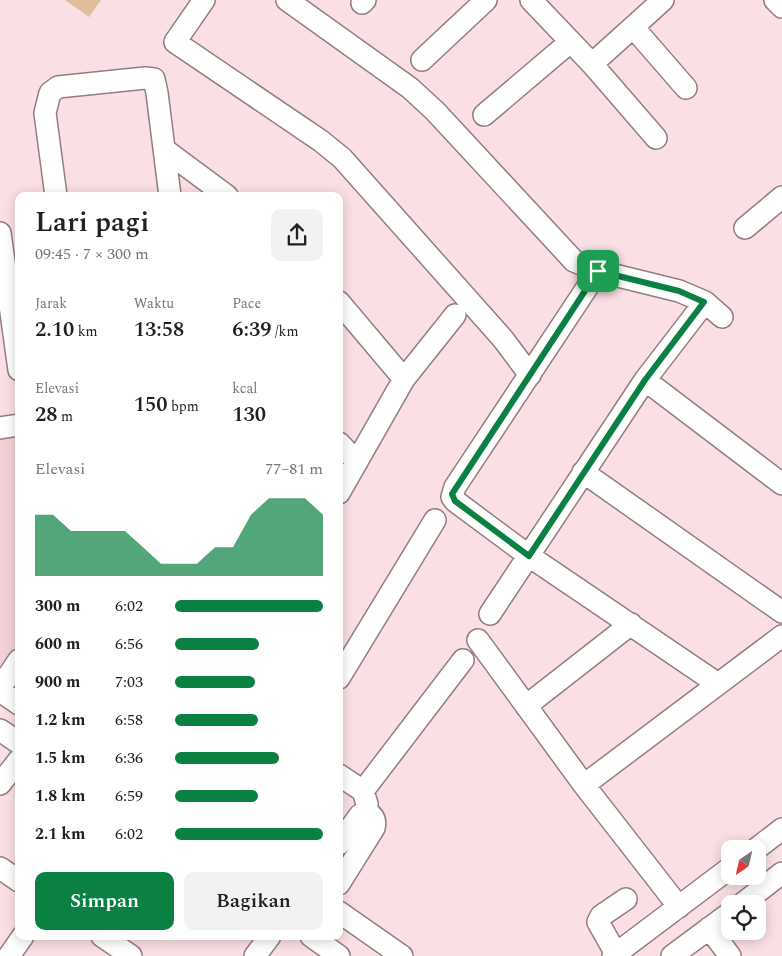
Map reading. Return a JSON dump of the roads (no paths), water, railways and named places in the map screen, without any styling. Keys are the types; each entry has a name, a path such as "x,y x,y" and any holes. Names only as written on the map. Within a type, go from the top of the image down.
{"street":[{"path":"204,0 175,42 342,158 503,340 530,375"},
{"path":"287,0 410,88 435,112 574,261 598,271 679,291 704,302 722,317"},
{"path":"422,60 486,0"},
{"path":"592,64 663,0"},
{"path":"775,0 782,7"},
{"path":"535,1 656,138"},
{"path":"633,27 686,88"},
{"path":"484,115 570,42"},
{"path":"55,192 45,113 48,98 54,88 154,79 170,192"},
{"path":"165,150 221,192"},
{"path":"745,228 782,197"},
{"path":"0,233 15,341"},
{"path":"598,271 455,487 452,496 455,501 529,556 718,684"},
{"path":"490,614 582,472 645,380 704,302"},
{"path":"343,307 404,379"},
{"path":"343,486 404,379 456,315"},
{"path":"645,380 782,484"},
{"path":"0,428 15,425"},
{"path":"343,447 357,462"},
{"path":"582,472 782,612"},
{"path":"343,666 435,520"},
{"path":"526,706 631,624"},
{"path":"584,785 782,636"},
{"path":"478,640 584,785 679,907"},
{"path":"343,838 360,815 365,802 463,660"},
{"path":"6,694 15,670"},
{"path":"0,784 14,744"},
{"path":"343,779 365,802 375,819 374,828 343,873"},
{"path":"766,842 782,830"},
{"path":"0,868 15,878"},
{"path":"754,895 782,873"},
{"path":"626,899 601,916 598,922 615,955 721,875"},
{"path":"343,915 402,956"},
{"path":"674,955 721,919"},
{"path":"709,928 730,956"},
{"path":"9,956 20,940"},
{"path":"108,940 131,956"},
{"path":"255,956 267,940"},
{"path":"317,940 339,956"}]}
